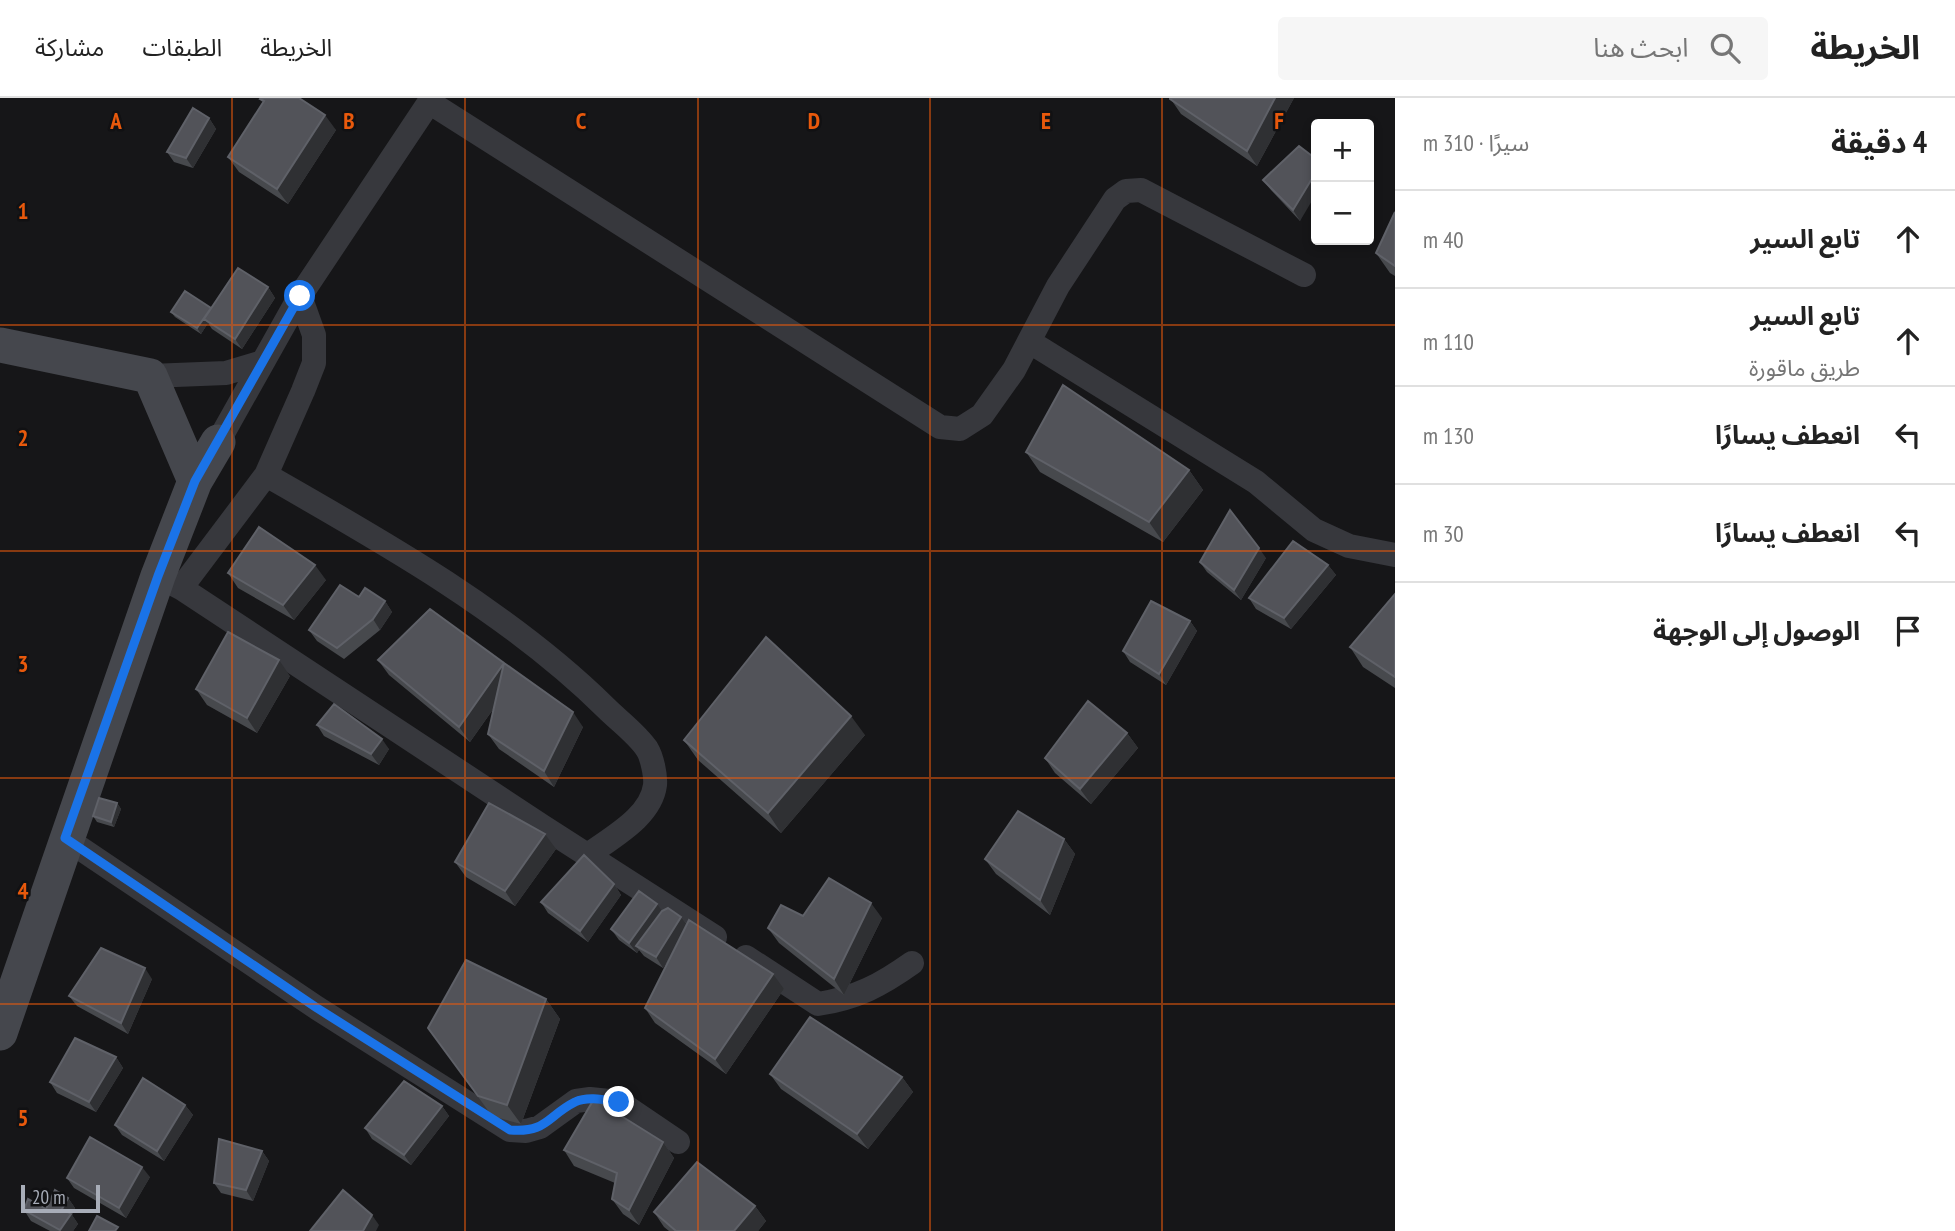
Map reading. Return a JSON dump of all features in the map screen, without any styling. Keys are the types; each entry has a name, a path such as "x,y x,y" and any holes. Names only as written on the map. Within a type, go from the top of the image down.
{"street":[{"path":"0,1033 65,838 169,582 195,481 300,296 430,100 940,427 960,429 982,415 1014,370 1058,286 1115,199 1126,191 1141,190 1304,275"},
{"path":"169,582 266,475 314,363 314,335 300,296"},
{"path":"1030,341 1256,482 1314,530 1349,546 1395,555"},
{"path":"0,345 150,376 226,373 263,362"},
{"path":"150,376 195,481"},
{"path":"266,475 441,579 549,657 579,682 649,751 656,782 652,802 642,814 588,855"},
{"path":"169,582 818,1004 846,1000 886,981 912,963"},
{"path":"65,838 317,1008 510,1130 526,1131 540,1127 576,1101 590,1099 619,1102 678,1142"}],"building":[{"path":"261,98 299,98 325,115 277,189 228,157 264,101"},
{"path":"1170,98 1275,98 1247,151"},
{"path":"193,108 209,118 186,158 167,152"},
{"path":"1299,146 1311,155 1311,180 1293,210 1263,180"},
{"path":"1395,212 1395,266 1376,253"},
{"path":"238,268 268,287 235,339 204,319"},
{"path":"185,291 211,308 197,328 171,312"},
{"path":"1063,385 1189,470 1149,522 1026,452"},
{"path":"1230,510 1259,548 1234,590 1200,562"},
{"path":"259,527 315,565 283,605 228,573"},
{"path":"1293,541 1328,565 1284,618 1249,598"},
{"path":"340,585 359,597 365,588 385,601 373,619 337,648 309,630"},
{"path":"1395,594 1395,677 1350,647"},
{"path":"1151,601 1190,621 1159,674 1123,651"},
{"path":"430,609 504,663 459,727 378,660"},
{"path":"228,632 279,660 247,718 196,689"},
{"path":"766,637 851,716 768,813 684,740"},
{"path":"504,663 573,712 544,771 488,734"},
{"path":"1088,701 1127,733 1080,789 1045,758"},
{"path":"334,704 382,739 371,754 317,725"},
{"path":"99,798 117,803 111,822 93,816"},
{"path":"489,803 545,834 505,891 455,862"},
{"path":"1018,811 1064,839 1040,900 985,859"},
{"path":"584,855 614,884 580,931 541,902"},
{"path":"829,878 871,903 834,979 768,928 781,905 803,916"},
{"path":"639,891 657,904 629,943 611,929"},
{"path":"668,908 681,917 656,957 636,946 662,911"},
{"path":"689,920 773,974 715,1059 645,1008"},
{"path":"101,948 145,968 121,1023 69,996"},
{"path":"466,960 546,999 507,1105 478,1096 428,1028"},
{"path":"810,1017 902,1077 857,1134 770,1074"},
{"path":"75,1038 116,1057 89,1102 50,1082"},
{"path":"143,1078 185,1105 157,1151 115,1125"},
{"path":"404,1081 442,1106 404,1155 365,1128"},
{"path":"594,1099 663,1142 629,1210 612,1199 617,1173 564,1150"},
{"path":"90,1137 142,1167 119,1208 67,1178"},
{"path":"219,1139 262,1151 246,1190 214,1183"},
{"path":"697,1162 755,1206 734,1231 676,1231 654,1212"},
{"path":"55,1190 68,1198 62,1209 71,1214 60,1230 24,1210 28,1199 46,1209"},
{"path":"343,1190 372,1215 363,1231 310,1231"},
{"path":"97,1216 118,1227 115,1231 89,1231"}],"route":[{"path":"300,296 195,481 158,576 65,838 317,1008 510,1130 526,1131 540,1127 576,1101 590,1099 619,1102"}]}
